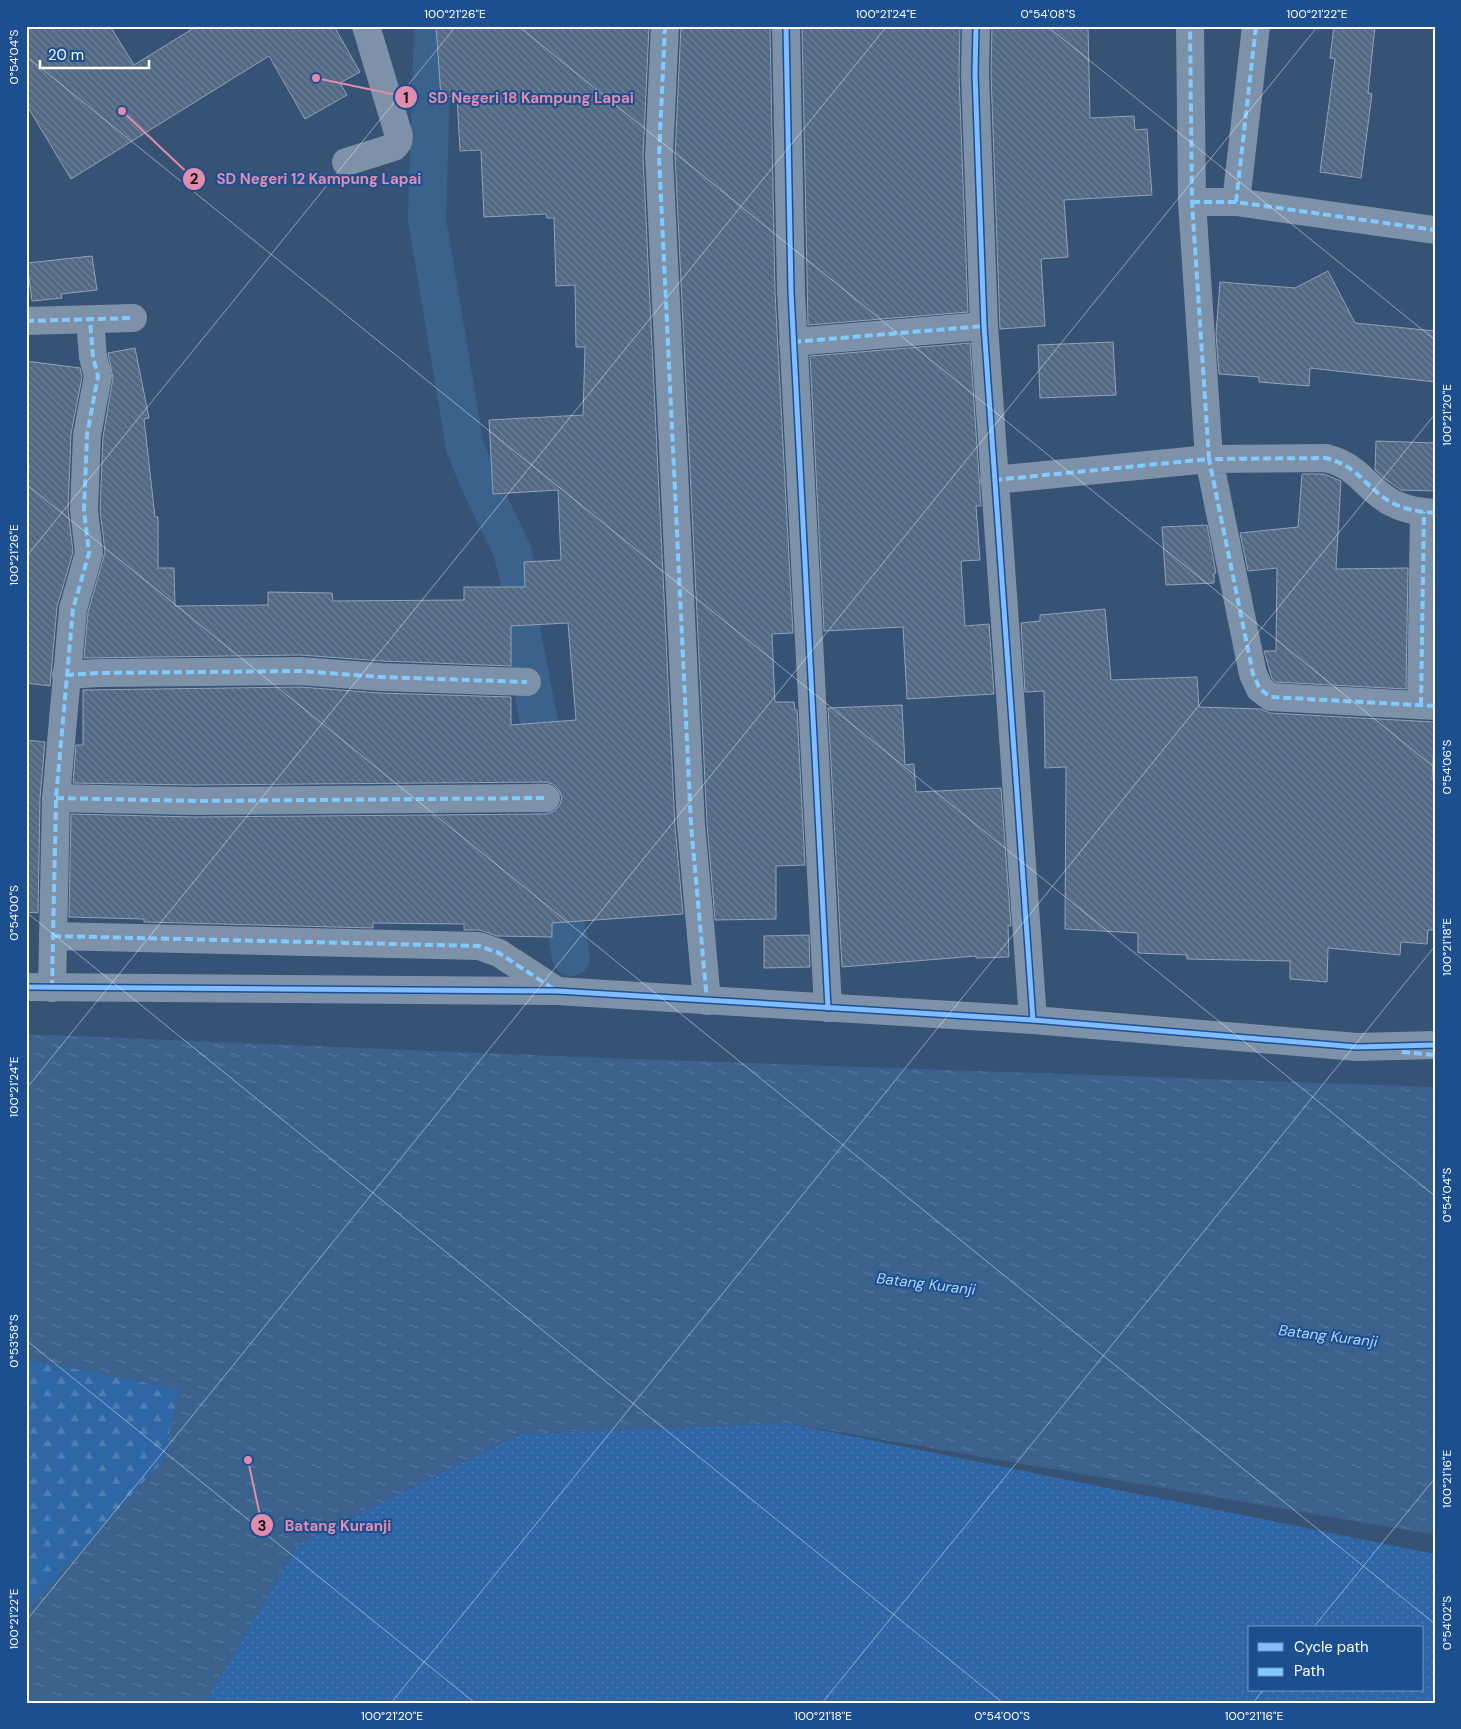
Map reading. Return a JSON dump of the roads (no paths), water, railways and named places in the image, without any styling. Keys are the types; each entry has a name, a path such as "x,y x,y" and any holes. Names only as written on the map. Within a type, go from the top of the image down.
{"street":[{"path":"346,162 394,147 398,142 399,136 366,26"},
{"path":"665,26 659,156 691,825 708,1001"},
{"path":"786,26 793,342 817,757 828,1008"},
{"path":"976,26 975,74 984,326 1033,1020"},
{"path":"994,480 1209,459 1326,458 1340,462 1357,472 1383,498 1397,505 1430,513 1428,706 1271,697 1260,689 1254,674 1209,459 1192,202 1190,26"},
{"path":"1236,202 1256,26"},
{"path":"1192,202 1236,202 1435,230"},
{"path":"26,321 133,318"},
{"path":"90,320 93,358 98,376 87,435 84,510 89,553 73,609 56,798 53,936 39,987 557,991 1033,1020 1357,1047 1435,1045"},
{"path":"793,342 984,326"},
{"path":"66,675 300,671 381,677 527,682"},
{"path":"56,798 194,801 546,798"},
{"path":"53,936 479,946 499,953 557,991"}],"water":[{"path":"26,1034 579,1057 1435,1087 1435,1535 786,1423 519,1434 298,1544 205,1703 26,1703 26,1611 164,1460 179,1389 26,1359"}],"waterway":[{"path":"433,26 427,219 465,447 480,484 512,550 520,583 518,612 552,790 550,859 557,873 571,957"}],"place":[{"name":"SD Negeri 18 Kampung Lapai","path":"316,78"},
{"name":"SD Negeri 12 Kampung Lapai","path":"122,111"},
{"name":"Batang Kuranji","path":"248,1460"}]}
